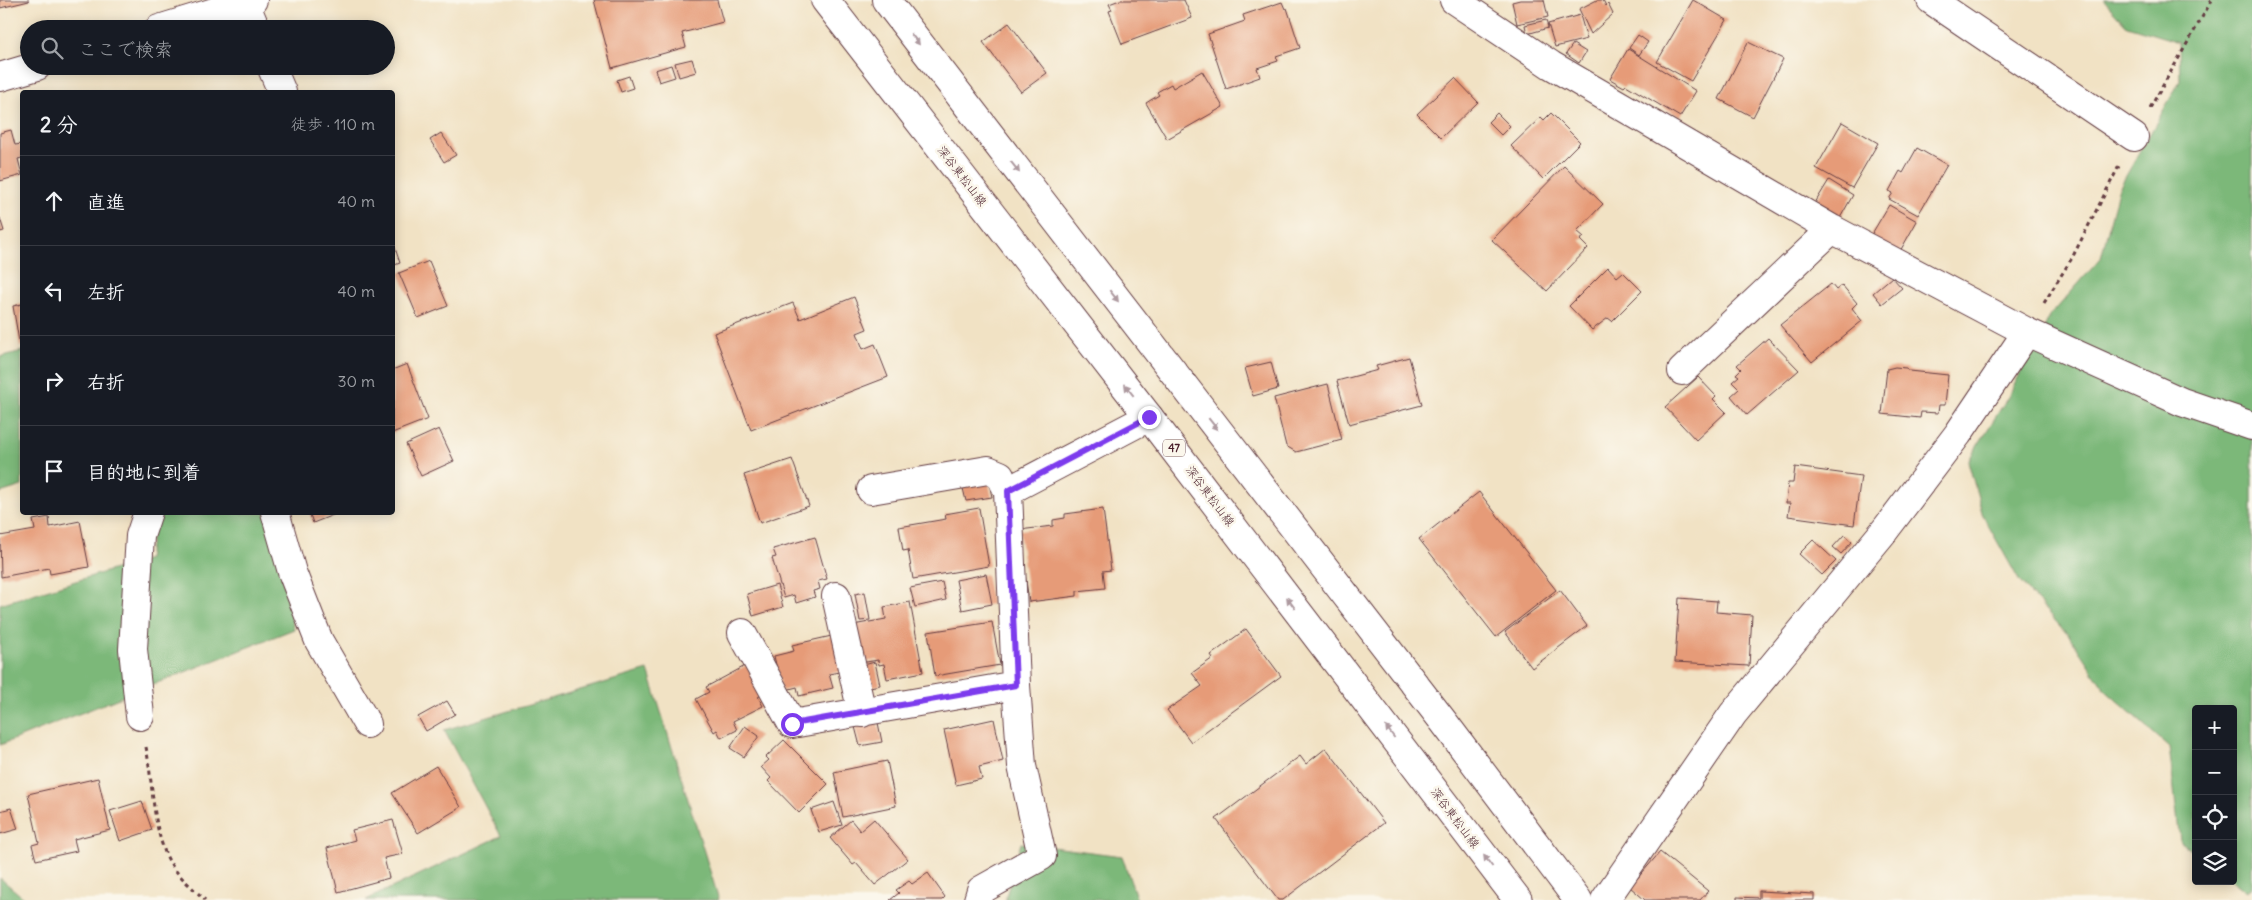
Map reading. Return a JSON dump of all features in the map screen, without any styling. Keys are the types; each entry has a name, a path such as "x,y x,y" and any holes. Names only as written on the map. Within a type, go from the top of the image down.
{"street":[{"name":"深谷東松山線","path":"826,0 1149,417 1518,900"},
{"path":"886,0 1578,900"},
{"path":"1454,0 1550,65 1832,230 2027,332 2182,402 2252,426"},
{"path":"1931,0 2134,137"},
{"path":"188,20 249,1 254,20"},
{"path":"0,77 20,71"},
{"path":"275,75 281,90"},
{"path":"1682,371 1832,230"},
{"path":"1605,900 1733,714 1886,530 1958,434 2027,332"},
{"path":"1008,491 1149,417"},
{"path":"871,490 988,470 1000,475 1008,491 1016,685 1022,766 1042,856 981,890 978,900"},
{"path":"140,716 133,649 140,536 147,515"},
{"path":"276,515 292,572 319,641 367,724"},
{"path":"836,596 862,713"},
{"path":"742,633 792,724 1016,685"}],"path":[{"path":"140,716 152,777 158,826 168,858 184,880 205,900"}],"green space":[{"path":"2103,0 2252,0 2252,888 2246,892 2237,885 2237,705 2192,705 2192,850 2180,841 2169,747 2105,690 2070,637 2020,582 1983,516 1968,461 2008,397 2050,316 2101,258 2118,190 2180,81 2179,42 2127,26"},
{"path":"20,352 20,487 0,493 0,357"},
{"path":"155,515 267,515 294,629 0,745 0,604 148,559"},
{"path":"648,670 719,900 366,900 501,836 444,730"},
{"path":"1021,843 1122,856 1137,900 1005,900"},
{"path":"0,878 26,900 0,900"}],"building":[{"path":"0,0 29,0 29,1 0,8"},
{"path":"594,0 717,0 723,22 682,33 686,47 612,68"},
{"path":"1120,0 1184,0 1192,18 1122,44 1109,11 1112,10 1109,4"},
{"path":"1544,0 1548,17 1517,24 1512,2"},
{"path":"1597,0 1603,0 1606,6 1608,4 1613,14 1591,34 1579,9"},
{"path":"1693,0 1727,20 1691,81 1657,62"},
{"path":"1282,2 1285,9 1287,8 1300,48 1276,56 1278,61 1257,68 1260,77 1226,89 1208,34 1245,21 1243,15"},
{"path":"1580,15 1587,39 1555,47 1548,24"},
{"path":"1546,20 1548,28 1527,34 1525,25"},
{"path":"1009,23 1047,73 1021,92 983,42"},
{"path":"1638,35 1648,42 1639,55 1629,48"},
{"path":"1748,42 1783,59 1753,117 1719,99"},
{"path":"1573,44 1586,52 1579,63 1566,54"},
{"path":"1628,49 1696,91 1680,117 1626,85 1624,87 1610,79"},
{"path":"692,59 696,72 679,77 675,63"},
{"path":"671,65 675,77 659,82 655,70"},
{"path":"1202,71 1223,107 1167,139 1146,103 1159,95 1157,92 1171,84 1173,88"},
{"path":"629,76 633,88 621,92 617,80"},
{"path":"1455,78 1478,102 1441,138 1417,114"},
{"path":"1497,113 1510,126 1501,135 1488,122"},
{"path":"1551,113 1580,142 1543,179 1511,146 1541,117 1544,120"},
{"path":"1842,122 1878,143 1852,188 1816,168"},
{"path":"11,130 15,145 20,144 20,158 18,159 20,176 0,181 0,133"},
{"path":"441,133 456,155 444,162 430,140"},
{"path":"1917,148 1947,165 1918,215 1889,199 1893,193 1889,191 1900,171 1903,173"},
{"path":"1564,166 1603,204 1577,231 1584,237 1580,240 1588,248 1547,291 1492,240"},
{"path":"1829,180 1853,195 1840,218 1815,203"},
{"path":"1889,205 1917,221 1899,253 1870,237"},
{"path":"0,218 4,231 0,232"},
{"path":"395,248 400,263 395,265"},
{"path":"429,261 448,306 418,318 399,273"},
{"path":"1608,267 1617,277 1623,272 1642,291 1612,321 1608,318 1592,330 1569,306"},
{"path":"1892,277 1902,288 1882,304 1873,293"},
{"path":"1831,284 1836,290 1842,285 1857,303 1852,308 1862,321 1812,362 1780,325"},
{"path":"854,297 867,329 857,333 863,349 875,344 888,377 751,430 714,333 793,303 800,319"},
{"path":"20,304 20,347 13,306"},
{"path":"1768,338 1799,370 1747,415 1731,396 1739,389 1732,382 1739,376 1736,374 1741,369 1737,365"},
{"path":"1409,357 1422,405 1349,424 1337,381 1378,370 1376,366"},
{"path":"1271,362 1278,389 1253,396 1245,368"},
{"path":"407,364 428,419 395,432 395,369"},
{"path":"1895,367 1906,368 1910,371 1948,375 1945,405 1939,405 1938,413 1921,412 1920,418 1882,414 1887,369"},
{"path":"1698,377 1716,396 1713,399 1726,412 1696,440 1665,407"},
{"path":"1328,384 1342,440 1296,452 1286,446 1274,398"},
{"path":"439,429 454,461 421,476 406,444"},
{"path":"792,459 809,506 760,523 744,475"},
{"path":"1795,467 1861,476 1854,525 1788,516 1790,503 1786,503 1788,483 1793,483"},
{"path":"988,479 992,497 966,501 962,484"},
{"path":"1479,492 1556,590 1496,637 1419,539"},
{"path":"979,508 989,566 913,579 908,550 903,551 899,527 946,519 945,514"},
{"path":"1103,509 1111,570 1103,571 1105,588 1077,591 1077,596 1029,602 1019,530 1053,526 1053,520 1065,518 1065,514"},
{"path":"310,515 333,515 313,523"},
{"path":"49,517 50,527 80,521 89,567 50,574 49,568 1,577 0,536 35,530 33,520"},
{"path":"1844,535 1852,542 1841,554 1833,547"},
{"path":"815,537 827,579 818,581 820,589 813,591 815,597 796,603 794,595 784,598 772,558 776,557 773,549"},
{"path":"1813,540 1836,561 1822,575 1799,554"},
{"path":"986,574 992,604 962,610 956,580"},
{"path":"942,582 946,600 915,607 910,588"},
{"path":"777,585 783,607 753,616 747,594"},
{"path":"1560,590 1587,626 1532,668 1505,632"},
{"path":"865,592 870,620 860,621 855,594"},
{"path":"1679,598 1717,601 1716,612 1752,615 1749,666 1675,662"},
{"path":"910,602 923,672 887,679 884,664 879,665 878,660 860,663 853,625 886,619 884,607"},
{"path":"992,622 1000,665 935,676 928,632"},
{"path":"1246,629 1281,676 1191,742 1167,710 1202,686 1192,673 1213,658 1211,655"},
{"path":"836,635 844,671 829,674 833,688 799,696 797,687 782,691 774,656 794,651 792,645"},
{"path":"875,662 880,685 865,688 860,666"},
{"path":"747,665 763,694 758,697 763,706 733,721 737,730 721,738 717,730 714,732 696,699 709,692 706,687"},
{"path":"447,701 455,714 426,731 418,717"},
{"path":"877,718 882,742 860,746 854,723"},
{"path":"994,719 1003,761 979,767 982,779 956,785 944,730"},
{"path":"745,726 759,736 744,757 730,748"},
{"path":"784,740 828,784 799,813 768,781 771,778 761,767 769,760 766,757"},
{"path":"1326,748 1384,823 1283,900 1278,900 1216,819 1300,756 1306,764"},
{"path":"887,761 896,806 843,817 834,772"},
{"path":"436,766 461,807 418,833 392,793"},
{"path":"98,778 110,830 74,839 77,851 36,860 32,845 39,843 28,794"},
{"path":"142,801 152,830 120,841 110,811"},
{"path":"834,802 842,825 819,832 811,810"},
{"path":"11,808 18,829 0,834 0,811"},
{"path":"874,819 908,859 875,885 856,863 853,865 830,838 851,820 860,831"},
{"path":"393,820 403,854 384,858 389,878 338,892 327,848 355,840 352,830"},
{"path":"1660,852 1708,891 1700,900 1645,900 1630,887"},
{"path":"928,873 945,897 942,900 890,900 899,893 896,890 909,881 912,884"},
{"path":"1759,891 1814,894 1814,900 1737,900 1737,897 1759,898"}],"route":[{"path":"792,724 1016,685 1008,491 1149,417"}]}
